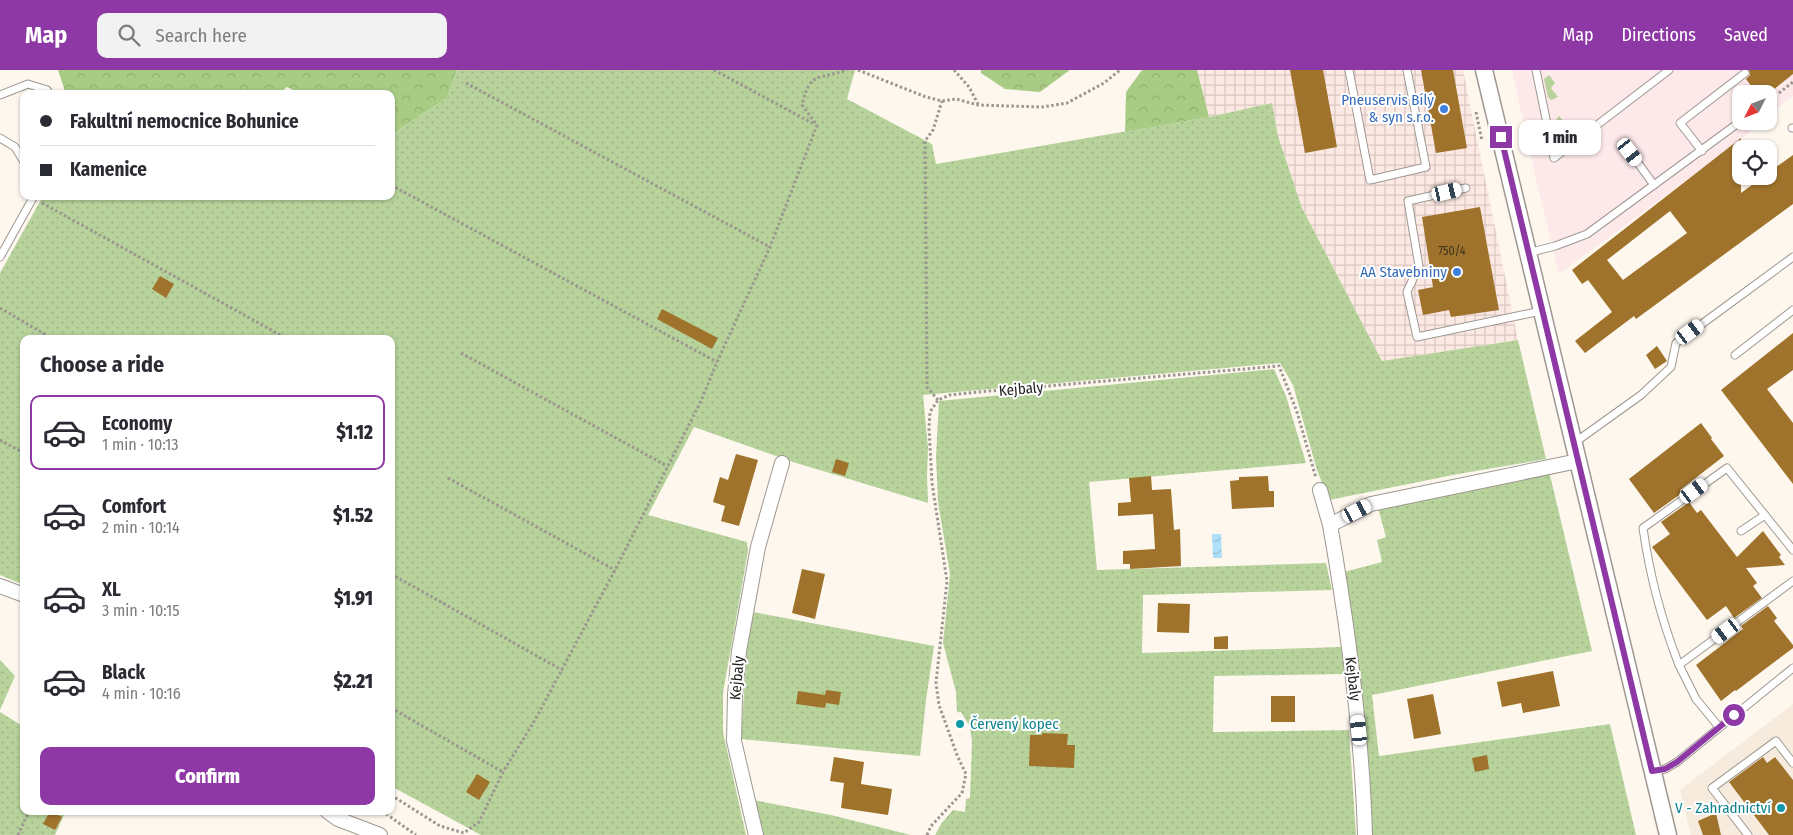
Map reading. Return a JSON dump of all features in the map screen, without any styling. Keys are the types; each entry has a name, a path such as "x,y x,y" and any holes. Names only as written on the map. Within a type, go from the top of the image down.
{"street":[{"path":"1484,70 1668,835"},
{"path":"1330,525 1371,504 1578,461"},
{"name":"Kejbaly","path":"756,835 734,741 735,695 739,651 758,547 782,463"},
{"name":"Kejbaly","path":"1320,490 1330,525 1354,692 1366,835"},
{"path":"0,586 20,594"},
{"path":"332,815 338,819 380,835"}],"lane":[{"path":"1349,70 1370,180 1426,167 1407,70"},
{"path":"1536,70 1554,158 1669,70"},
{"path":"1702,151 1680,123 1745,73"},
{"path":"0,95 28,84 47,90"},
{"path":"1528,253 1555,246 1587,234 1732,128"},
{"path":"0,138 15,147 20,155"},
{"path":"1630,152 1654,185"},
{"path":"1466,188 1408,201 1419,266 1408,292 1417,337 1542,311"},
{"path":"0,257 31,200"},
{"path":"1574,443 1641,395 1672,367 1676,343 1793,256"},
{"path":"1735,354 1793,310"},
{"path":"1719,727 1696,700 1679,665 1664,627 1647,562 1643,528 1727,468 1765,515 1790,541 1793,550"},
{"path":"1741,531 1765,515"},
{"path":"1679,665 1793,581"},
{"path":"1652,771 1665,769 1677,762 1793,668"},
{"path":"1748,835 1712,788 1776,741 1793,763"}],"path":[{"path":"714,70 817,125"},
{"path":"817,125 802,105 806,89 817,76 846,70"},
{"path":"858,70 926,97 942,101 956,99 978,104 1042,107 1067,103 1104,83 1120,70"},
{"path":"954,70 969,87 978,104"},
{"path":"1778,94 1793,82"},
{"path":"466,83 770,247"},
{"path":"927,835 931,826 962,793 966,774 939,706 936,683 947,581 932,483 929,428 930,412 938,400 927,386 925,141 933,130 942,101"},
{"path":"395,798 440,826 464,833 479,822 503,772 535,720 615,570 701,401 770,247 817,125"},
{"path":"1523,146 1548,130"},
{"path":"395,187 717,362"},
{"path":"38,200 278,335"},
{"path":"0,308 47,335"},
{"path":"461,353 667,466"},
{"name":"Kejbaly","path":"938,400 950,395 959,394 1279,366 1297,412 1320,490"},
{"path":"0,440 20,451"},
{"path":"448,478 615,570"},
{"path":"395,576 562,670"},
{"path":"395,710 503,772"},
{"path":"18,835 27,815"},
{"path":"388,815 416,835"}],"shaded area":[{"path":"1197,70 1463,70 1518,340 1382,361 1302,208 1278,136 1272,103 1209,117"},
{"path":"1512,70 1793,70 1793,96 1778,107 1778,85 1732,85 1732,130 1751,130 1739,140 1732,140 1732,146 1559,274"},
{"path":"1793,704 1793,835 1691,835 1680,790"}],"green space":[{"path":"58,70 457,70 447,98 395,132 395,90 293,90 287,87 283,90 65,90"},
{"path":"457,70 855,70 847,99 932,144 936,164 1209,117 1272,103 1278,136 1302,208 1382,361 1518,340 1546,459 1458,474 1329,500 1317,470 1293,385 1280,363 923,395 928,448 928,503 793,462 694,427 648,515 747,542 748,551 723,693 723,732 746,835 481,835 395,788 395,335 20,335 20,583 0,575 0,273 41,200 395,200 395,132 447,98"},
{"path":"981,70 1070,70 1040,92 1005,89 981,73"},
{"path":"1142,70 1197,70 1209,117 1125,132 1126,92"},
{"path":"1549,75 1555,83 1551,88 1558,97 1551,100 1548,97 1544,79"},
{"path":"1559,116 1567,126 1562,129 1569,139 1566,141 1558,139 1556,133 1555,124"},
{"path":"1274,369 1286,396 1306,463 1089,482 1097,570 1326,563 1332,590 1143,595 1142,653 1341,647 1345,674 1214,676 1213,732 1349,730 1356,835 935,835 941,824 953,810 965,812 966,799 970,798 972,742 970,727 961,712 957,712 956,692 943,643 950,574 938,502 936,457 939,401"},
{"path":"1549,471 1592,651 1372,695 1379,756 1610,724 1636,835 1371,835 1344,572 1382,562 1377,540 1386,537 1378,508"},
{"path":"753,612 934,646 920,756 741,739 747,646"},
{"path":"0,660 15,676 0,710"},
{"path":"0,712 20,724 20,815 64,815 55,835 0,835"},
{"path":"753,800 831,815 911,835 763,835"}],"water":[{"path":"1212,534 1221,534 1222,558 1213,558"}],"building":[{"path":"1290,70 1323,70 1337,147 1305,153"},
{"name":"Pneuservis Bílý & syn s.r.o.","path":"1421,70 1453,70 1467,148 1436,153"},
{"path":"1749,70 1793,70 1793,74 1778,86 1750,85 1746,79 1750,75"},
{"path":"1732,145 1732,185 1741,185 1741,193 1752,185 1777,185 1777,166 1793,155 1793,204 1636,319 1634,316 1585,353 1575,341 1612,312 1588,280 1582,284 1572,270","holes":["1670,211 1687,233 1623,280 1607,260"]},
{"path":"1480,207 1499,310 1451,317 1449,310 1423,315 1418,290 1433,287 1422,217"},
{"path":"160,276 174,284 166,298 152,289"},
{"path":"662,309 718,338 712,349 657,319"},
{"path":"1793,333 1793,370 1767,389 1793,423 1793,484 1721,390"},
{"path":"1657,346 1667,361 1655,369 1646,355"},
{"path":"1701,423 1724,456 1680,490 1682,493 1654,513 1629,479"},
{"path":"736,454 758,460 739,526 721,521 725,506 713,502 720,477 728,480"},
{"path":"836,459 849,463 845,476 832,472"},
{"path":"1151,476 1152,490 1171,489 1174,530 1180,529 1181,566 1130,569 1130,564 1123,564 1123,551 1155,549 1153,514 1118,516 1118,503 1131,502 1129,478"},
{"path":"1268,476 1269,491 1274,491 1274,507 1232,509 1230,481 1239,480 1239,477"},
{"path":"1689,502 1697,513 1701,510 1737,557 1763,531 1781,555 1779,557 1785,565 1746,568 1757,583 1753,586 1762,598 1734,618 1726,606 1707,620 1652,547 1670,534 1661,522"},
{"path":"802,569 825,574 815,619 792,613"},
{"path":"1158,603 1190,604 1189,633 1157,632"},
{"path":"1768,606 1777,618 1774,621 1793,645 1793,648 1721,701 1696,665 1743,629 1741,626"},
{"path":"1228,636 1228,649 1214,649 1214,637"},
{"path":"1553,671 1560,706 1523,713 1521,703 1502,707 1497,682"},
{"path":"826,690 841,692 839,705 826,703 825,708 796,704 798,691 825,695"},
{"path":"1433,694 1441,734 1414,739 1407,699"},
{"path":"1271,696 1295,696 1295,722 1271,722"},
{"path":"1042,733 1068,734 1067,745 1075,745 1074,768 1029,766 1030,735 1042,735"},
{"path":"1487,755 1489,769 1475,772 1472,758"},
{"path":"834,757 864,762 861,784 892,789 888,815 841,808 844,783 830,781"},
{"name":"V - Zahradnictví","path":"1763,757 1767,763 1775,757 1793,780 1793,835 1769,835 1729,782"},
{"path":"477,774 490,782 479,800 466,792"},
{"path":"1716,813 1721,835 1703,835 1698,821"},
{"path":"48,815 62,817 55,830 43,824"}],"place":[{"name":"Pneuservis Bílý & syn s.r.o.","path":"1444,109"},
{"name":"AA Stavebniny","path":"1457,272"},
{"name":"Červený kopec","path":"960,724"},
{"name":"V - Zahradnictví","path":"1781,808"}],"route":[{"path":"1501,137 1652,771 1665,769 1677,762 1734,715"}]}
